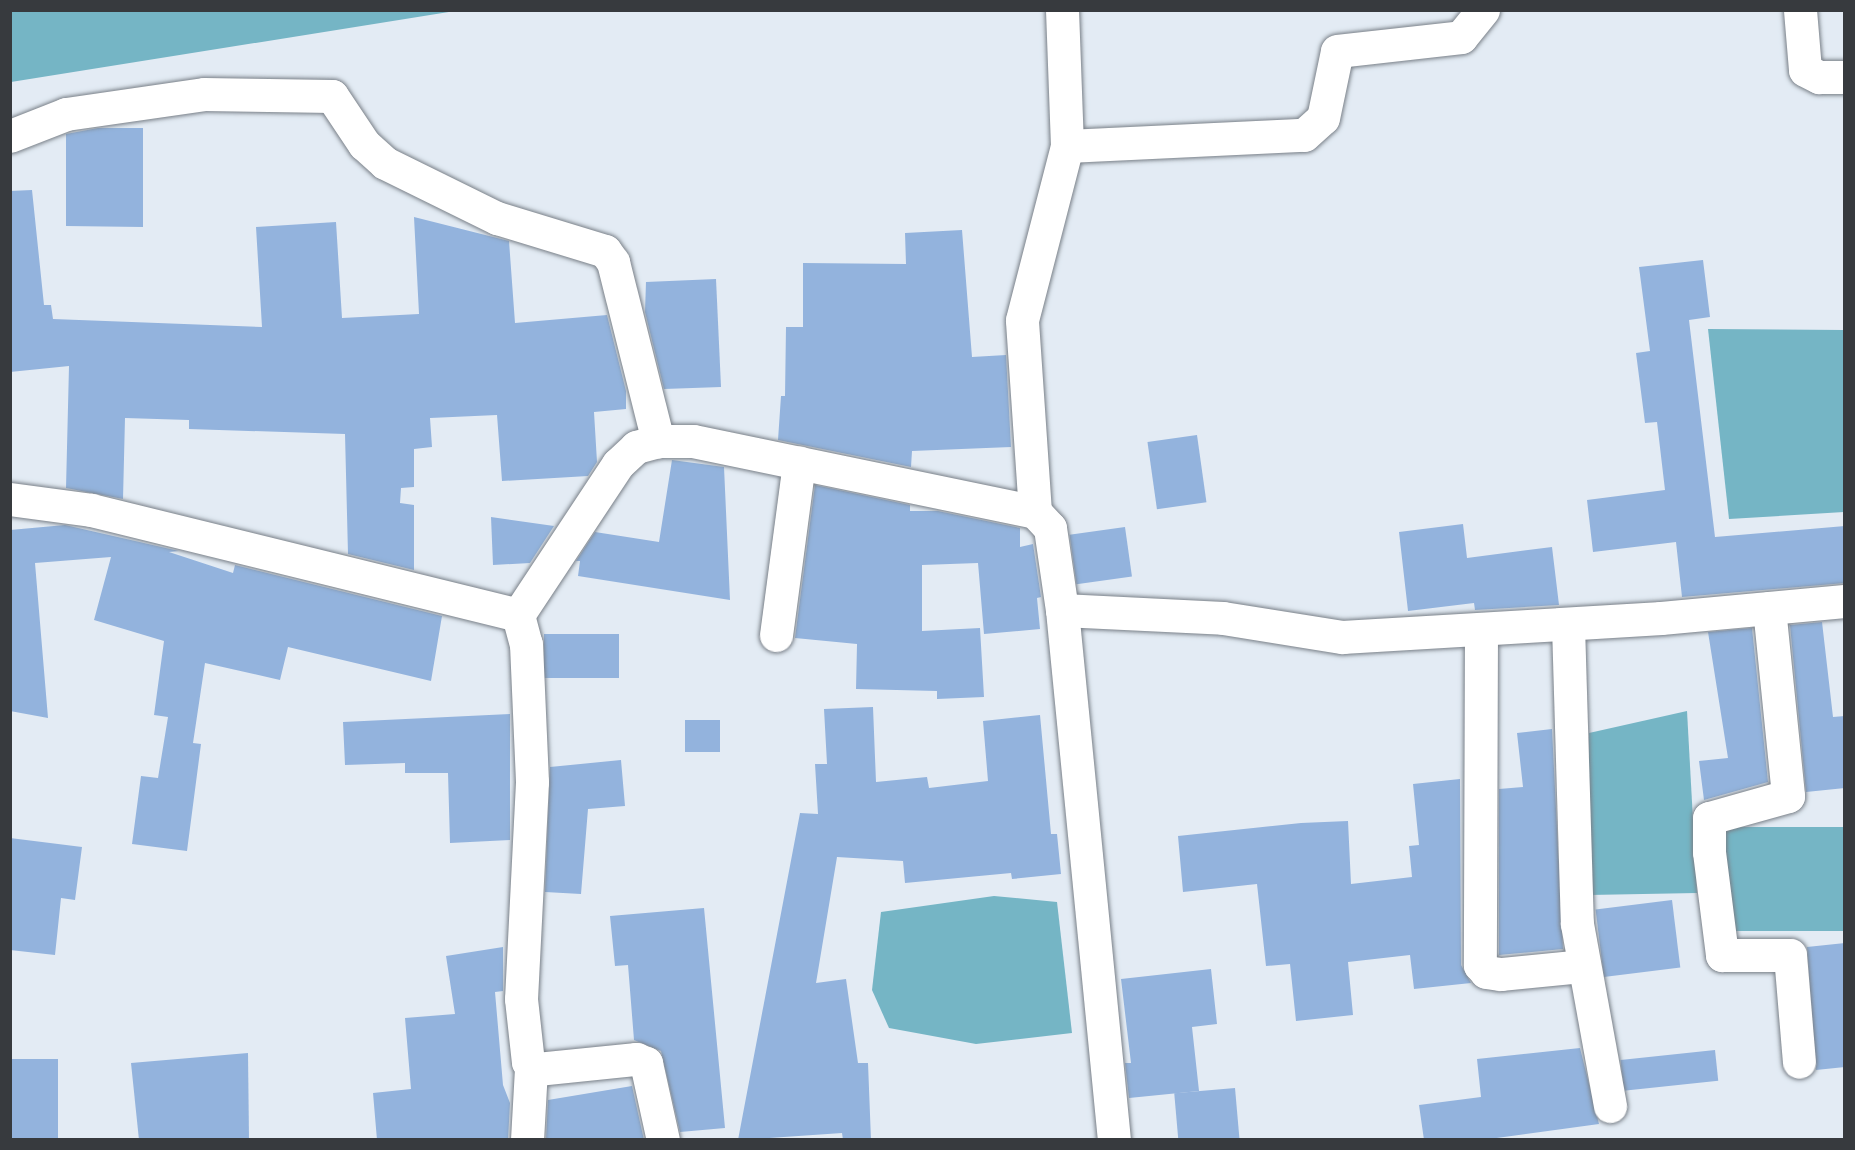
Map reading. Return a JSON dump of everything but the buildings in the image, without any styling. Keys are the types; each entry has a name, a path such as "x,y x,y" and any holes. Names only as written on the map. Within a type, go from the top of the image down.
{"street":[{"path":"1035,512 1023,302 1067,146 1062,10"},
{"path":"1067,146 1304,135 1323,118 1337,51 1461,37 1484,10"},
{"path":"1800,10 1805,70 1819,77 1845,77"},
{"path":"10,136 66,114 204,94 332,96 364,144 385,163 497,218 604,251 613,262 658,441"},
{"path":"527,1140 531,1068 520,999 532,782 526,644 518,615 618,464 636,447 658,441 693,441 1035,512 1050,528 1062,610 1114,1140"},
{"path":"776,635 799,463"},
{"path":"10,499 91,510 518,615"},
{"path":"1062,610 1223,618 1326,637 1568,625 1845,601"},
{"path":"1769,608 1788,796 1709,818 1708,852 1722,955 1790,956 1799,1062"},
{"path":"1568,625 1577,924 1610,1106"},
{"path":"1481,630 1480,965 1486,972 1501,974 1583,966"},
{"path":"531,1068 636,1059 646,1064 663,1140"}],"water":[{"path":"11,10 455,10 455,11 11,82"},
{"path":"1708,329 1844,330 1844,512 1729,519"},
{"path":"1687,711 1697,893 1589,895 1589,733"},
{"path":"1716,827 1844,827 1844,931 1716,931"},
{"path":"994,896 1057,902 1072,1033 976,1044 889,1028 872,990 881,912"}]}
